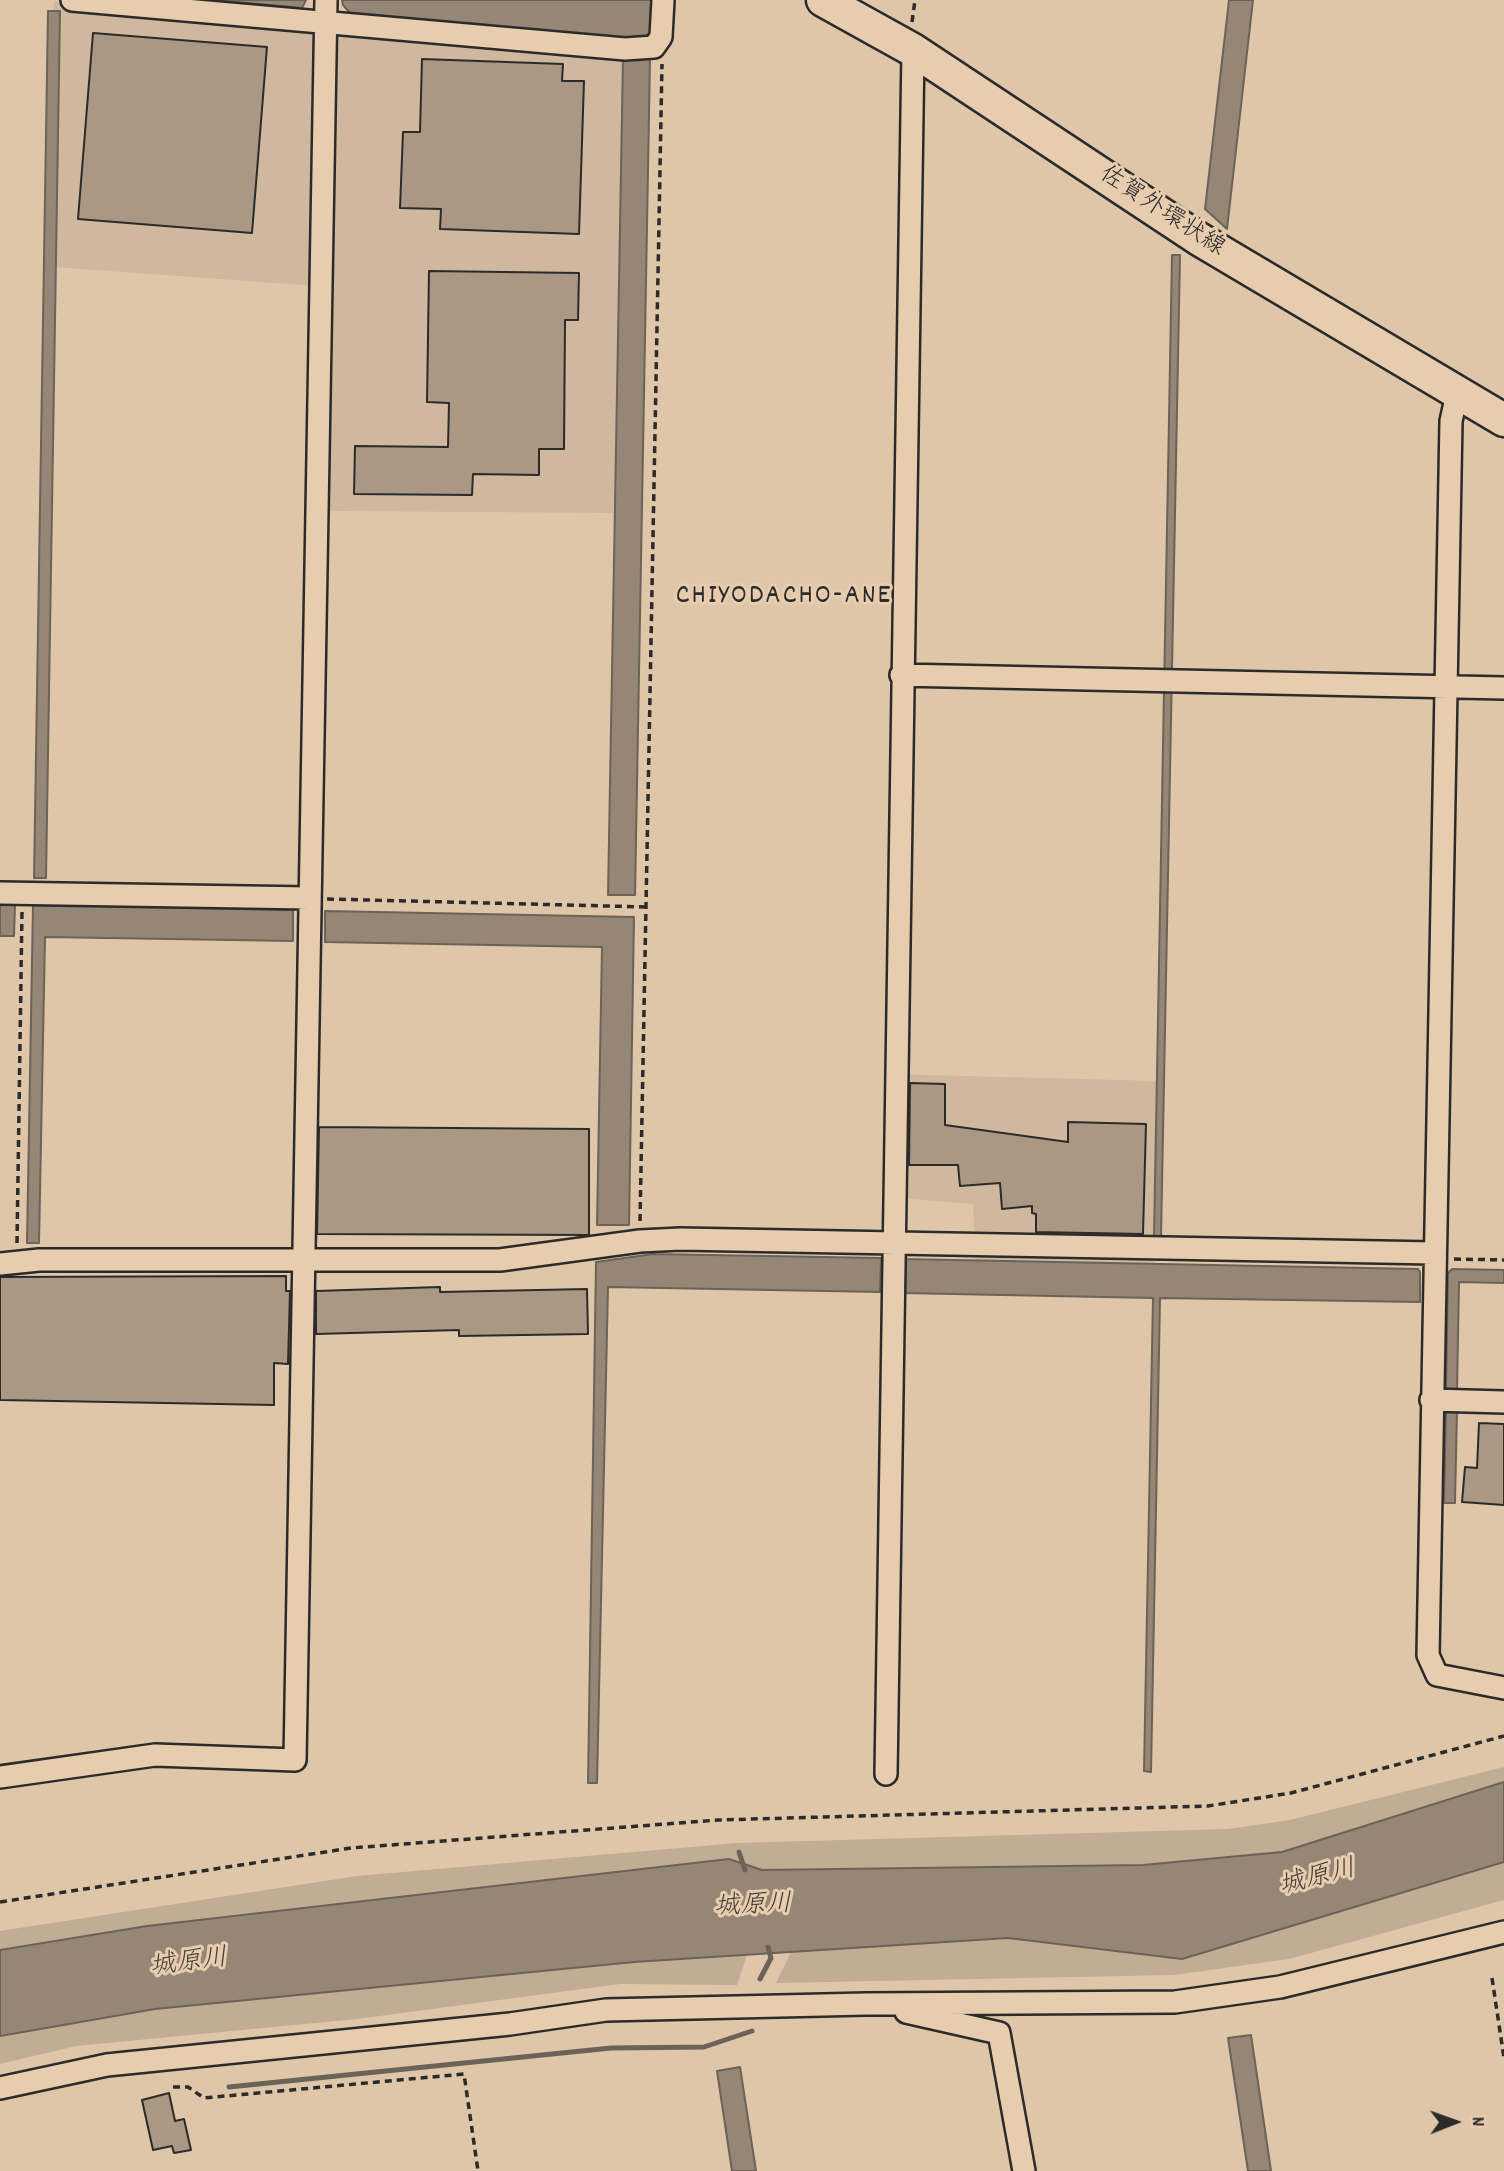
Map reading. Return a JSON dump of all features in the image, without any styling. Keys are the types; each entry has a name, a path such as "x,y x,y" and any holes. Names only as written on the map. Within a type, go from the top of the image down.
{"main road":[{"name":"佐賀外環状線","path":"822,0 913,50 1199,239 1504,420"}],"street":[{"path":"72,0 325,11 625,49 653,47 661,37 663,0"},
{"path":"0,1777 155,1755 295,1760 325,11"},
{"path":"886,1774 892,1244 913,50"},
{"path":"1457,394 1451,421 1428,1655 1437,1675 1504,1688"},
{"path":"901,675 1504,688"},
{"path":"0,893 309,898"},
{"path":"8,1263 500,1260 640,1241 1434,1253"},
{"path":"1431,1400 1504,1402"},
{"path":"0,2088 107,2065 510,2024 606,2010 866,2004 1175,2002 1280,1987 1504,1932"},
{"path":"866,2004 999,2032 1024,2171"}],"path":[{"path":"640,1241 662,58 653,47"},
{"path":"8,1263 22,893"},
{"path":"309,898 647,907"},
{"path":"1434,1253 1447,1259 1504,1260"},
{"path":"0,1902 351,1848 718,1820 1208,1806 1291,1793 1504,1736"},
{"path":"1492,1978 1504,2058"},
{"path":"173,2087 188,2087 204,2098 464,2074 478,2171"}],"shaded area":[{"path":"54,1 627,59 620,513 326,511 330,287 54,267"},
{"path":"887,1074 1158,1081 1154,1273 976,1269 973,1204 886,1197"},
{"path":"1504,1767 1504,1782 1282,1852 1143,1865 762,1870 729,1859 147,1926 0,1950 0,1931 357,1876 737,1843 1228,1829 1290,1820"},
{"path":"1504,1862 1504,1900 1289,1959 1174,1975 776,1983 791,1952 1008,1938 1182,1959"},
{"path":"747,1955 737,1985 620,1984 357,2019 76,2046 0,2064 0,2036 155,2009 634,1962"}],"water":[{"path":"216,0 306,0 302,8"},
{"path":"342,0 652,0 651,34 646,38 626,39 350,13"},
{"path":"1229,0 1253,0 1227,229 1205,209"},
{"path":"48,11 60,11 46,878 34,878"},
{"path":"623,58 650,59 635,895 608,895"},
{"path":"1172,255 1180,255 1161,1237 1154,1237"},
{"path":"0,905 15,905 14,936 0,936"},
{"path":"33,905 293,910 293,941 45,937 39,1243 27,1243"},
{"path":"325,911 634,917 629,1225 597,1225 602,947 325,942"},
{"path":"653,1254 881,1258 880,1292 608,1287 597,1783 588,1783 596,1262"},
{"path":"903,1259 1418,1269 1420,1272 1420,1302 1160,1298 1151,1772 1144,1771 1153,1298 902,1293"},
{"path":"1452,1269 1504,1270 1504,1283 1459,1282 1457,1392 1446,1392 1448,1273"},
{"path":"1446,1410 1457,1410 1455,1503 1444,1503"},
{"name":"城原川","path":"1504,1782 1504,1862 1182,1959 1008,1938 634,1962 155,2009 0,2036 0,1950 147,1926 729,1859 762,1870 1143,1865 1282,1852"},
{"path":"1251,2035 1271,2171 1248,2171 1228,2038"},
{"path":"740,2067 756,2171 732,2171 717,2071"}],"building":[{"path":"93,33 267,47 252,233 78,219"},
{"path":"422,59 563,64 562,81 584,81 579,234 440,229 441,209 400,208 403,132 420,132"},
{"path":"429,271 579,273 578,320 565,320 564,449 539,449 539,475 473,474 472,495 354,494 355,446 448,447 449,403 427,402"},
{"path":"910,1083 945,1084 945,1125 1068,1142 1068,1122 1146,1124 1143,1234 1036,1232 1036,1214 1032,1213 1032,1206 1002,1209 1000,1183 960,1186 958,1165 909,1165"},
{"path":"319,1127 589,1129 589,1235 317,1234"},
{"path":"286,1276 286,1291 290,1291 288,1364 274,1363 274,1405 0,1400 0,1277"},
{"path":"440,1287 440,1292 587,1289 588,1334 459,1336 459,1330 316,1334 316,1291"},
{"path":"1479,1423 1504,1424 1504,1505 1462,1502 1465,1467 1477,1468"},
{"path":"169,2093 175,2121 184,2119 191,2150 174,2153 172,2146 153,2150 142,2100"}],"waterway":[{"path":"739,1852 745,1870"},
{"path":"760,1979 771,1958 768,1947"},
{"path":"229,2087 611,2048 704,2047 752,2031"}],"district":[{"name":"CHIYODACHO-ANE","path":"784,598"}]}
